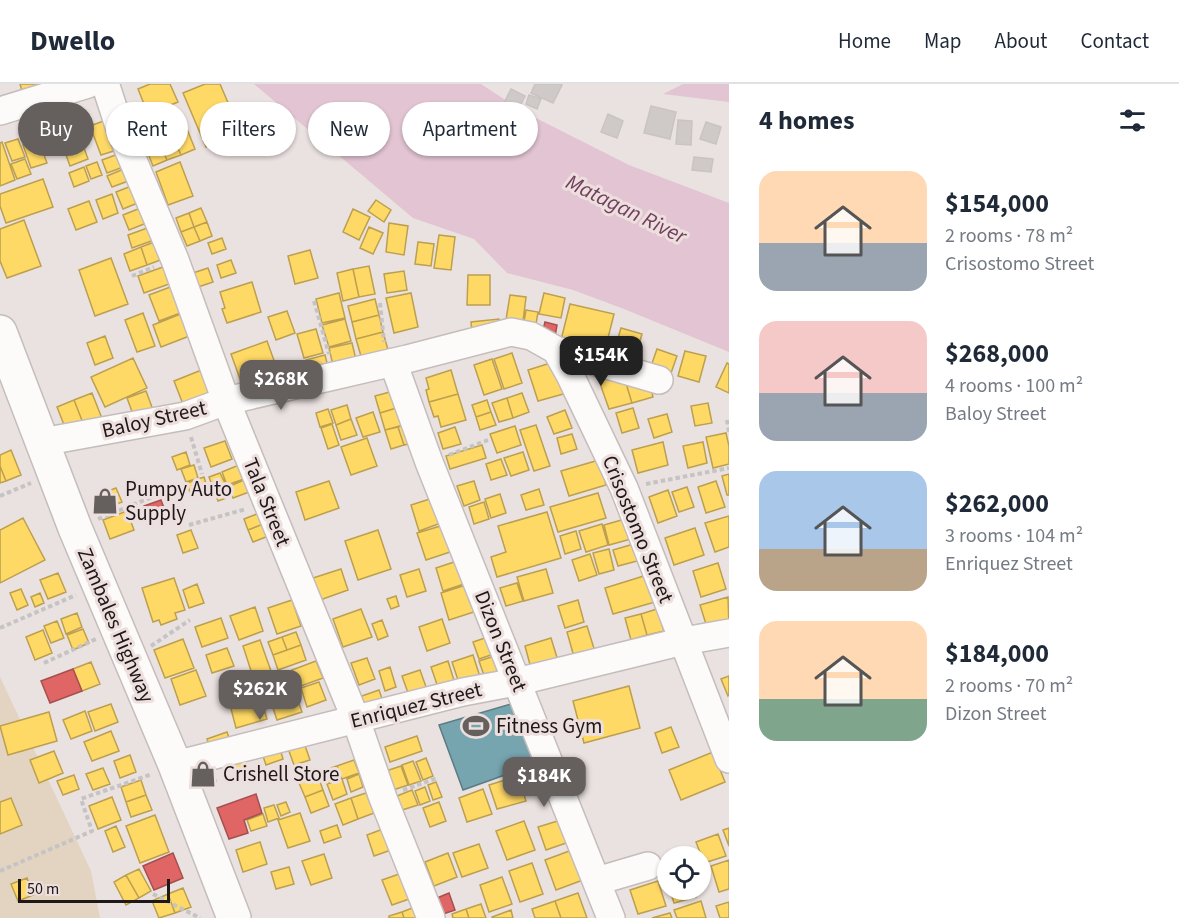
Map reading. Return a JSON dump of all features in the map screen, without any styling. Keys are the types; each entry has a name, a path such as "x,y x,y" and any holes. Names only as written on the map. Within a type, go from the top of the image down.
{"main road":[{"name":"Zambales Highway","path":"0,332 75,528 175,765 234,918"}],"street":[{"path":"0,111 94,84"},
{"name":"Tala Street","path":"94,84 121,132 175,260 226,401 356,720 383,798 431,918"},
{"name":"Baloy Street","path":"42,442 185,416 226,401 335,375 397,356 511,332 531,336 556,350"},
{"path":"556,350 659,380"},
{"name":"Crisostomo Street","path":"556,350 624,488 729,759"},
{"name":"Dizon Street","path":"397,356 429,462 611,918"},
{"name":"Enriquez Street","path":"175,765 464,692 516,682 684,641 729,633"},
{"path":"597,881 648,866"}],"path":[{"path":"314,301 335,375"},
{"path":"380,303 397,356"},
{"path":"185,416 202,474"},
{"path":"727,420 729,432"},
{"path":"429,462 488,440"},
{"path":"624,488 729,468"},
{"path":"0,496 54,474"},
{"path":"75,528 157,495"},
{"path":"189,525 252,507 270,506"},
{"path":"0,628 98,585"},
{"path":"131,660 190,620"},
{"path":"44,663 118,629"},
{"path":"0,871 92,831 81,800 175,765"},
{"path":"383,798 437,778"},
{"path":"153,894 200,918"}],"shaded area":[{"path":"0,677 91,871 100,918 0,918"}],"water":[{"name":"Matagan River","path":"254,84 481,84 508,102 402,102 402,156 538,156 538,119 629,165 729,203 729,352 573,290 507,273 474,239 413,218 339,156 390,156 390,102 308,102 308,130 296,119 296,102 275,102"},
{"path":"683,84 729,84 729,102 663,94"}],"building: Homes":[{"path":"20,84 61,84 24,99"},
{"path":"150,84 170,84 178,102 143,102 138,89"},
{"path":"205,84 220,84 228,102 200,102 200,133 183,93"},
{"path":"106,120 106,153 101,155 94,137 94,125"},
{"path":"188,132 195,149 188,152"},
{"path":"18,139 18,156 25,157 12,161 5,143"},
{"path":"2,142 15,180 0,186 0,143"},
{"path":"27,156 44,156 47,163 31,168"},
{"path":"66,156 87,156 88,159 70,166"},
{"path":"113,156 122,156 126,166 107,173 102,160"},
{"path":"149,156 165,156 167,160 153,166"},
{"path":"165,156 178,156 167,160"},
{"path":"25,159 31,174 17,179 11,164"},
{"path":"97,162 102,175 91,179 86,166"},
{"path":"180,162 193,196 168,205 156,172"},
{"path":"84,167 89,181 74,187 69,173"},
{"path":"126,168 131,180 112,187 107,176"},
{"path":"43,179 53,207 6,223 0,206 0,194"},
{"path":"134,185 140,202 123,209 116,192"},
{"path":"112,194 118,213 103,219 96,200"},
{"path":"376,200 391,210 384,222 368,211"},
{"path":"89,201 97,222 76,230 68,209"},
{"path":"143,207 149,222 129,230 123,215"},
{"path":"201,208 207,222 194,227 189,213"},
{"path":"353,209 370,217 359,240 343,232"},
{"path":"189,213 194,227 181,232 176,218"},
{"path":"24,220 41,266 7,278 0,261 0,229"},
{"path":"207,222 212,236 200,241 194,227"},
{"path":"389,223 408,226 404,255 386,252"},
{"path":"150,227 154,240 132,248 128,235"},
{"path":"194,227 200,241 187,246 181,232"},
{"path":"369,227 383,233 373,254 360,248"},
{"path":"439,235 455,237 451,270 434,268"},
{"path":"222,238 226,249 212,254 208,243"},
{"path":"157,241 163,259 147,265 141,247"},
{"path":"418,242 434,244 431,266 415,264"},
{"path":"141,247 147,265 130,271 124,254"},
{"path":"310,250 318,278 295,284 288,256"},
{"path":"111,258 128,304 95,316 79,270"},
{"path":"231,260 236,273 221,278 217,265"},
{"path":"369,266 375,294 359,297 353,269"},
{"path":"163,267 169,284 144,293 138,276"},
{"path":"208,268 213,282 198,287 193,273"},
{"path":"353,269 359,297 343,301 337,273"},
{"path":"404,271 407,290 387,293 384,274"},
{"path":"468,275 490,275 490,305 467,305"},
{"path":"252,282 261,312 227,323 220,292"},
{"path":"173,286 183,312 159,321 149,295"},
{"path":"339,293 345,318 322,323 316,299"},
{"path":"411,293 418,327 394,333 386,298"},
{"path":"544,293 565,298 561,318 539,314"},
{"path":"510,295 526,297 522,329 505,326"},
{"path":"375,299 379,315 352,322 348,306"},
{"path":"570,304 614,314 605,350 561,340"},
{"path":"526,310 538,312 535,330 523,328"},
{"path":"287,311 295,333 276,340 268,317"},
{"path":"143,313 155,346 137,352 125,320"},
{"path":"183,313 192,335 161,347 153,325"},
{"path":"379,315 383,332 356,339 352,322"},
{"path":"345,319 351,341 329,347 322,325"},
{"path":"499,319 501,340 473,343 471,322"},
{"path":"621,328 642,334 633,365 612,359"},
{"path":"316,329 323,353 304,358 297,334"},
{"path":"383,332 388,350 361,356 356,339"},
{"path":"105,336 113,358 95,365 87,343"},
{"path":"267,341 280,377 244,390 231,354"},
{"path":"352,343 358,368 335,374 329,348"},
{"path":"657,349 677,356 670,376 650,369"},
{"path":"685,351 706,356 699,382 678,376"},
{"path":"512,353 522,383 504,389 494,359"},
{"path":"325,355 330,375 311,380 306,360"},
{"path":"133,358 147,388 105,407 91,377"},
{"path":"492,359 502,389 484,395 474,365"},
{"path":"557,361 567,393 538,401 528,370"},
{"path":"727,363 729,364 729,393 716,387"},
{"path":"204,369 216,401 186,412 174,381"},
{"path":"451,370 458,394 429,402 426,378"},
{"path":"597,375 625,380 632,403 609,409"},
{"path":"625,380 650,384 653,397 632,403"},
{"path":"401,389 406,405 380,413 375,396"},
{"path":"146,391 156,418 137,425 127,398"},
{"path":"92,393 103,421 85,428 74,400"},
{"path":"522,393 529,412 513,418 507,398"},
{"path":"458,394 466,420 441,427 438,416 434,417 429,402"},
{"path":"507,398 513,418 499,422 492,403"},
{"path":"74,400 85,428 68,435 57,407"},
{"path":"487,400 491,412 476,417 472,405"},
{"path":"708,403 712,423 695,426 691,406"},
{"path":"347,405 351,419 336,425 331,410"},
{"path":"406,405 411,423 385,430 380,413"},
{"path":"633,408 639,428 622,433 616,413"},
{"path":"328,409 333,423 320,427 316,413"},
{"path":"565,410 572,428 554,434 547,417"},
{"path":"373,412 380,432 363,437 356,418"},
{"path":"491,412 496,425 480,430 476,417"},
{"path":"667,414 672,432 654,438 648,419"},
{"path":"351,419 357,435 341,440 336,425"},
{"path":"411,422 417,442 404,445 398,427"},
{"path":"332,424 339,445 328,449 321,428"},
{"path":"536,425 550,466 534,471 520,430"},
{"path":"515,426 521,445 497,453 490,434"},
{"path":"398,427 404,445 391,449 385,430"},
{"path":"455,427 461,444 443,449 438,433"},
{"path":"726,433 729,464 713,468 706,437"},
{"path":"572,434 577,449 561,454 557,438"},
{"path":"367,438 377,466 351,475 341,447"},
{"path":"225,441 232,459 211,467 204,448"},
{"path":"663,442 668,465 638,473 632,450"},
{"path":"703,442 707,463 688,468 683,446"},
{"path":"482,445 486,458 450,469 446,456"},
{"path":"11,450 21,475 6,481 0,466 0,455"},
{"path":"186,452 190,465 177,470 172,457"},
{"path":"523,452 529,470 511,476 504,458"},
{"path":"501,459 507,475 491,480 486,464"},
{"path":"599,460 606,485 569,496 561,471"},
{"path":"194,465 198,478 186,482 181,469"},
{"path":"239,465 244,479 227,485 222,472"},
{"path":"0,466 6,481 0,483"},
{"path":"220,473 225,483 213,488 209,477"},
{"path":"729,474 729,495 727,495 722,476"},
{"path":"204,477 207,487 190,493 187,483"},
{"path":"244,480 249,492 233,498 228,487"},
{"path":"329,481 339,508 305,520 296,492"},
{"path":"474,481 480,500 464,506 457,486"},
{"path":"716,481 725,507 706,513 698,487"},
{"path":"225,486 229,497 218,501 214,490"},
{"path":"687,487 694,507 679,512 672,492"},
{"path":"116,488 122,502 100,510 95,496"},
{"path":"539,489 544,505 526,510 521,495"},
{"path":"668,490 677,516 658,523 649,497"},
{"path":"598,493 606,518 558,532 550,507"},
{"path":"500,494 506,513 491,518 485,499"},
{"path":"433,498 441,523 419,531 411,505"},
{"path":"484,502 489,519 474,524 469,507"},
{"path":"127,511 134,530 110,539 103,520"},
{"path":"262,512 266,523 248,530 244,519"},
{"path":"547,512 561,558 497,577 491,557 506,552 498,526"},
{"path":"729,516 729,547 715,552 705,523"},
{"path":"23,518 45,560 0,583 0,530"},
{"path":"625,519 631,539 609,545 604,525"},
{"path":"266,523 271,535 253,542 248,530"},
{"path":"602,524 608,545 586,552 579,531"},
{"path":"444,525 453,551 426,560 417,533"},
{"path":"695,528 704,555 674,565 665,538"},
{"path":"191,530 198,548 183,553 177,535"},
{"path":"378,530 391,569 358,580 345,541"},
{"path":"576,531 581,549 565,554 560,536"},
{"path":"637,543 641,560 618,566 613,550"},
{"path":"609,549 614,570 599,574 593,553"},
{"path":"590,554 597,575 579,581 572,560"},
{"path":"460,560 467,583 443,591 436,568"},
{"path":"718,563 726,589 701,597 693,571"},
{"path":"341,569 348,590 320,600 313,578"},
{"path":"419,569 426,591 407,597 400,575"},
{"path":"546,569 553,593 524,601 517,577"},
{"path":"58,573 66,592 48,599 40,580"},
{"path":"647,575 655,602 613,614 605,588"},
{"path":"174,578 185,610 175,613 177,619 161,625 159,620 153,622 142,588"},
{"path":"472,583 480,610 449,620 441,593"},
{"path":"517,583 523,601 506,606 500,588"},
{"path":"197,584 204,603 189,608 183,590"},
{"path":"21,589 28,605 17,610 10,593"},
{"path":"40,593 44,603 35,607 31,597"},
{"path":"396,596 399,606 391,609 387,599"},
{"path":"728,597 729,630 710,637 700,605"},
{"path":"292,600 301,626 277,634 268,608"},
{"path":"578,600 584,622 565,628 558,606"},
{"path":"255,607 263,631 239,640 230,616"},
{"path":"361,609 372,637 343,647 333,619"},
{"path":"657,609 664,631 647,635 641,614"},
{"path":"77,613 82,627 66,634 61,619"},
{"path":"641,614 647,635 631,640 625,618"},
{"path":"221,618 228,638 202,647 195,627"},
{"path":"442,619 450,643 427,651 419,627"},
{"path":"382,620 388,636 378,640 372,624"},
{"path":"57,621 64,638 51,643 44,626"},
{"path":"587,626 597,658 576,664 567,632"},
{"path":"83,629 89,643 73,650 67,635"},
{"path":"43,630 52,653 35,660 26,637"},
{"path":"296,632 301,645 287,650 282,637"},
{"path":"494,635 500,652 479,659 473,642"},
{"path":"282,637 287,650 273,655 268,642"},
{"path":"551,638 559,664 532,672 525,646"},
{"path":"183,639 194,668 165,678 154,650"},
{"path":"260,640 271,671 253,677 243,646"},
{"path":"301,645 306,660 278,670 273,655"},
{"path":"227,648 234,666 212,673 206,655"},
{"path":"501,654 509,677 487,684 479,661"},
{"path":"473,655 481,680 460,686 452,662"},
{"path":"367,658 375,679 359,685 351,663"},
{"path":"316,661 323,678 298,687 292,670"},
{"path":"448,661 457,690 441,696 431,667"},
{"path":"91,662 100,684 82,691 73,669"},
{"path":"390,667 396,687 385,691 379,671"},
{"path":"196,670 206,696 180,705 171,679"},
{"path":"420,670 430,698 412,704 402,676"},
{"path":"286,673 292,688 269,696 264,681"},
{"path":"729,676 729,695 728,696 721,679"},
{"path":"319,682 326,700 307,707 301,688"},
{"path":"629,686 640,728 584,743 573,701"},
{"path":"294,690 302,712 277,720 270,699"},
{"path":"379,690 386,710 366,717 359,697"},
{"path":"260,696 267,719 236,728 230,705"},
{"path":"111,704 118,722 95,731 88,712"},
{"path":"85,711 92,731 71,739 63,720"},
{"path":"49,712 57,741 8,755 0,726"},
{"path":"671,727 679,747 662,753 655,733"},
{"path":"111,731 119,751 92,761 84,742"},
{"path":"227,732 232,747 213,754 207,739"},
{"path":"301,734 310,760 294,765 285,740"},
{"path":"417,736 422,751 390,762 385,747"},
{"path":"278,742 283,759 266,765 260,747"},
{"path":"54,751 63,773 39,783 30,760"},
{"path":"713,752 725,782 681,800 669,770"},
{"path":"130,755 136,772 120,778 114,761"},
{"path":"243,756 248,771 236,776 230,760"},
{"path":"426,758 433,776 423,780 416,762"},
{"path":"354,760 359,773 342,779 337,766"},
{"path":"413,761 421,781 409,785 402,765"},
{"path":"337,766 342,779 327,784 322,771"},
{"path":"401,766 408,785 393,790 386,771"},
{"path":"103,768 110,784 93,790 86,774"},
{"path":"359,774 363,787 351,792 347,779"},
{"path":"74,775 79,789 63,795 57,781"},
{"path":"318,776 323,790 305,797 299,783"},
{"path":"518,776 526,801 497,809 489,785"},
{"path":"342,779 347,794 333,800 327,784"},
{"path":"141,780 146,795 126,802 121,787"},
{"path":"436,782 442,797 433,800 428,785"},
{"path":"425,787 430,801 420,805 415,791"},
{"path":"483,789 492,814 467,822 459,798"},
{"path":"323,790 329,806 311,813 305,797"},
{"path":"412,790 418,805 402,810 397,796"},
{"path":"366,793 374,813 358,819 351,798"},
{"path":"146,795 152,810 131,817 126,802"},
{"path":"112,797 121,820 98,829 89,806"},
{"path":"11,798 22,825 0,834 0,802"},
{"path":"351,798 358,819 343,825 335,804"},
{"path":"286,802 290,812 281,816 277,805"},
{"path":"439,802 446,821 430,827 423,808"},
{"path":"274,805 279,818 268,822 264,808"},
{"path":"300,813 310,841 288,848 278,820"},
{"path":"263,814 267,826 251,831 247,820"},
{"path":"155,815 169,852 140,863 126,826"},
{"path":"561,820 569,842 546,850 538,827"},
{"path":"524,821 535,850 507,860 496,831"},
{"path":"337,825 341,837 324,843 320,831"},
{"path":"116,826 125,847 113,852 105,831"},
{"path":"729,828 729,846 723,830"},
{"path":"383,829 391,850 374,856 367,835"},
{"path":"718,834 726,856 711,861 711,846 698,846 696,842"},
{"path":"260,842 267,864 243,872 236,850"},
{"path":"479,844 488,868 462,877 453,853"},
{"path":"572,850 583,880 556,890 545,860"},
{"path":"448,853 457,877 434,886 425,862"},
{"path":"324,854 332,878 311,885 302,861"},
{"path":"729,860 729,889 719,892 711,866"},
{"path":"532,863 543,894 520,902 509,871"},
{"path":"289,867 294,884 276,889 271,872"},
{"path":"139,869 151,891 139,898 126,875"},
{"path":"402,873 412,898 392,905 382,880"},
{"path":"126,875 139,898 126,905 114,882"},
{"path":"502,877 512,904 489,912 480,885"},
{"path":"27,878 33,895 18,901 11,884"},
{"path":"657,881 657,900 664,900 666,906 638,914 630,890"},
{"path":"183,888 191,907 175,913 168,894"},
{"path":"578,893 587,918 561,918 555,901"},
{"path":"168,894 175,913 159,918 152,901"},
{"path":"555,901 561,918 535,918 532,909"},
{"path":"701,901 706,918 677,918 674,910"},
{"path":"729,902 729,918 720,918 716,906"},
{"path":"481,904 486,918 469,918 466,909"},
{"path":"415,907 418,918 404,918 402,912"},
{"path":"466,909 469,918 453,918 452,914"},
{"path":"511,910 513,918 492,918 492,917"},
{"path":"402,912 404,918 389,918 389,916"},
{"path":"670,913 672,918 652,918"}],"building: Shops":[{"path":"545,322 557,325 555,337 542,334"},
{"path":"161,500 166,513 149,520 144,506"},
{"path":"73,669 82,691 50,703 41,681"},
{"path":"209,761 216,781 204,785 197,765"},
{"path":"256,794 262,813 244,820 248,833 229,839 217,808"},
{"path":"173,853 183,878 154,890 143,866"},
{"path":"449,893 455,910 443,914 437,898"}],"building: Public":[{"path":"518,702 541,762 463,790 439,725"}],"building: Other":[{"path":"535,84 562,85 553,103 531,93"},
{"path":"511,89 525,96 522,102 504,102"},
{"path":"529,95 541,99 538,106 538,102 527,102"},
{"path":"651,106 676,112 670,139 644,133"},
{"path":"608,114 623,121 617,138 601,132"},
{"path":"678,120 692,121 691,145 676,144"},
{"path":"706,122 721,127 716,144 700,139"},
{"path":"694,157 713,159 711,172 692,170"}],"place":[{"name":"Pumpy Auto Supply","path":"105,501"},
{"name":"Fitness Gym","path":"476,726"},
{"name":"Crishell Store","path":"203,774"}]}
